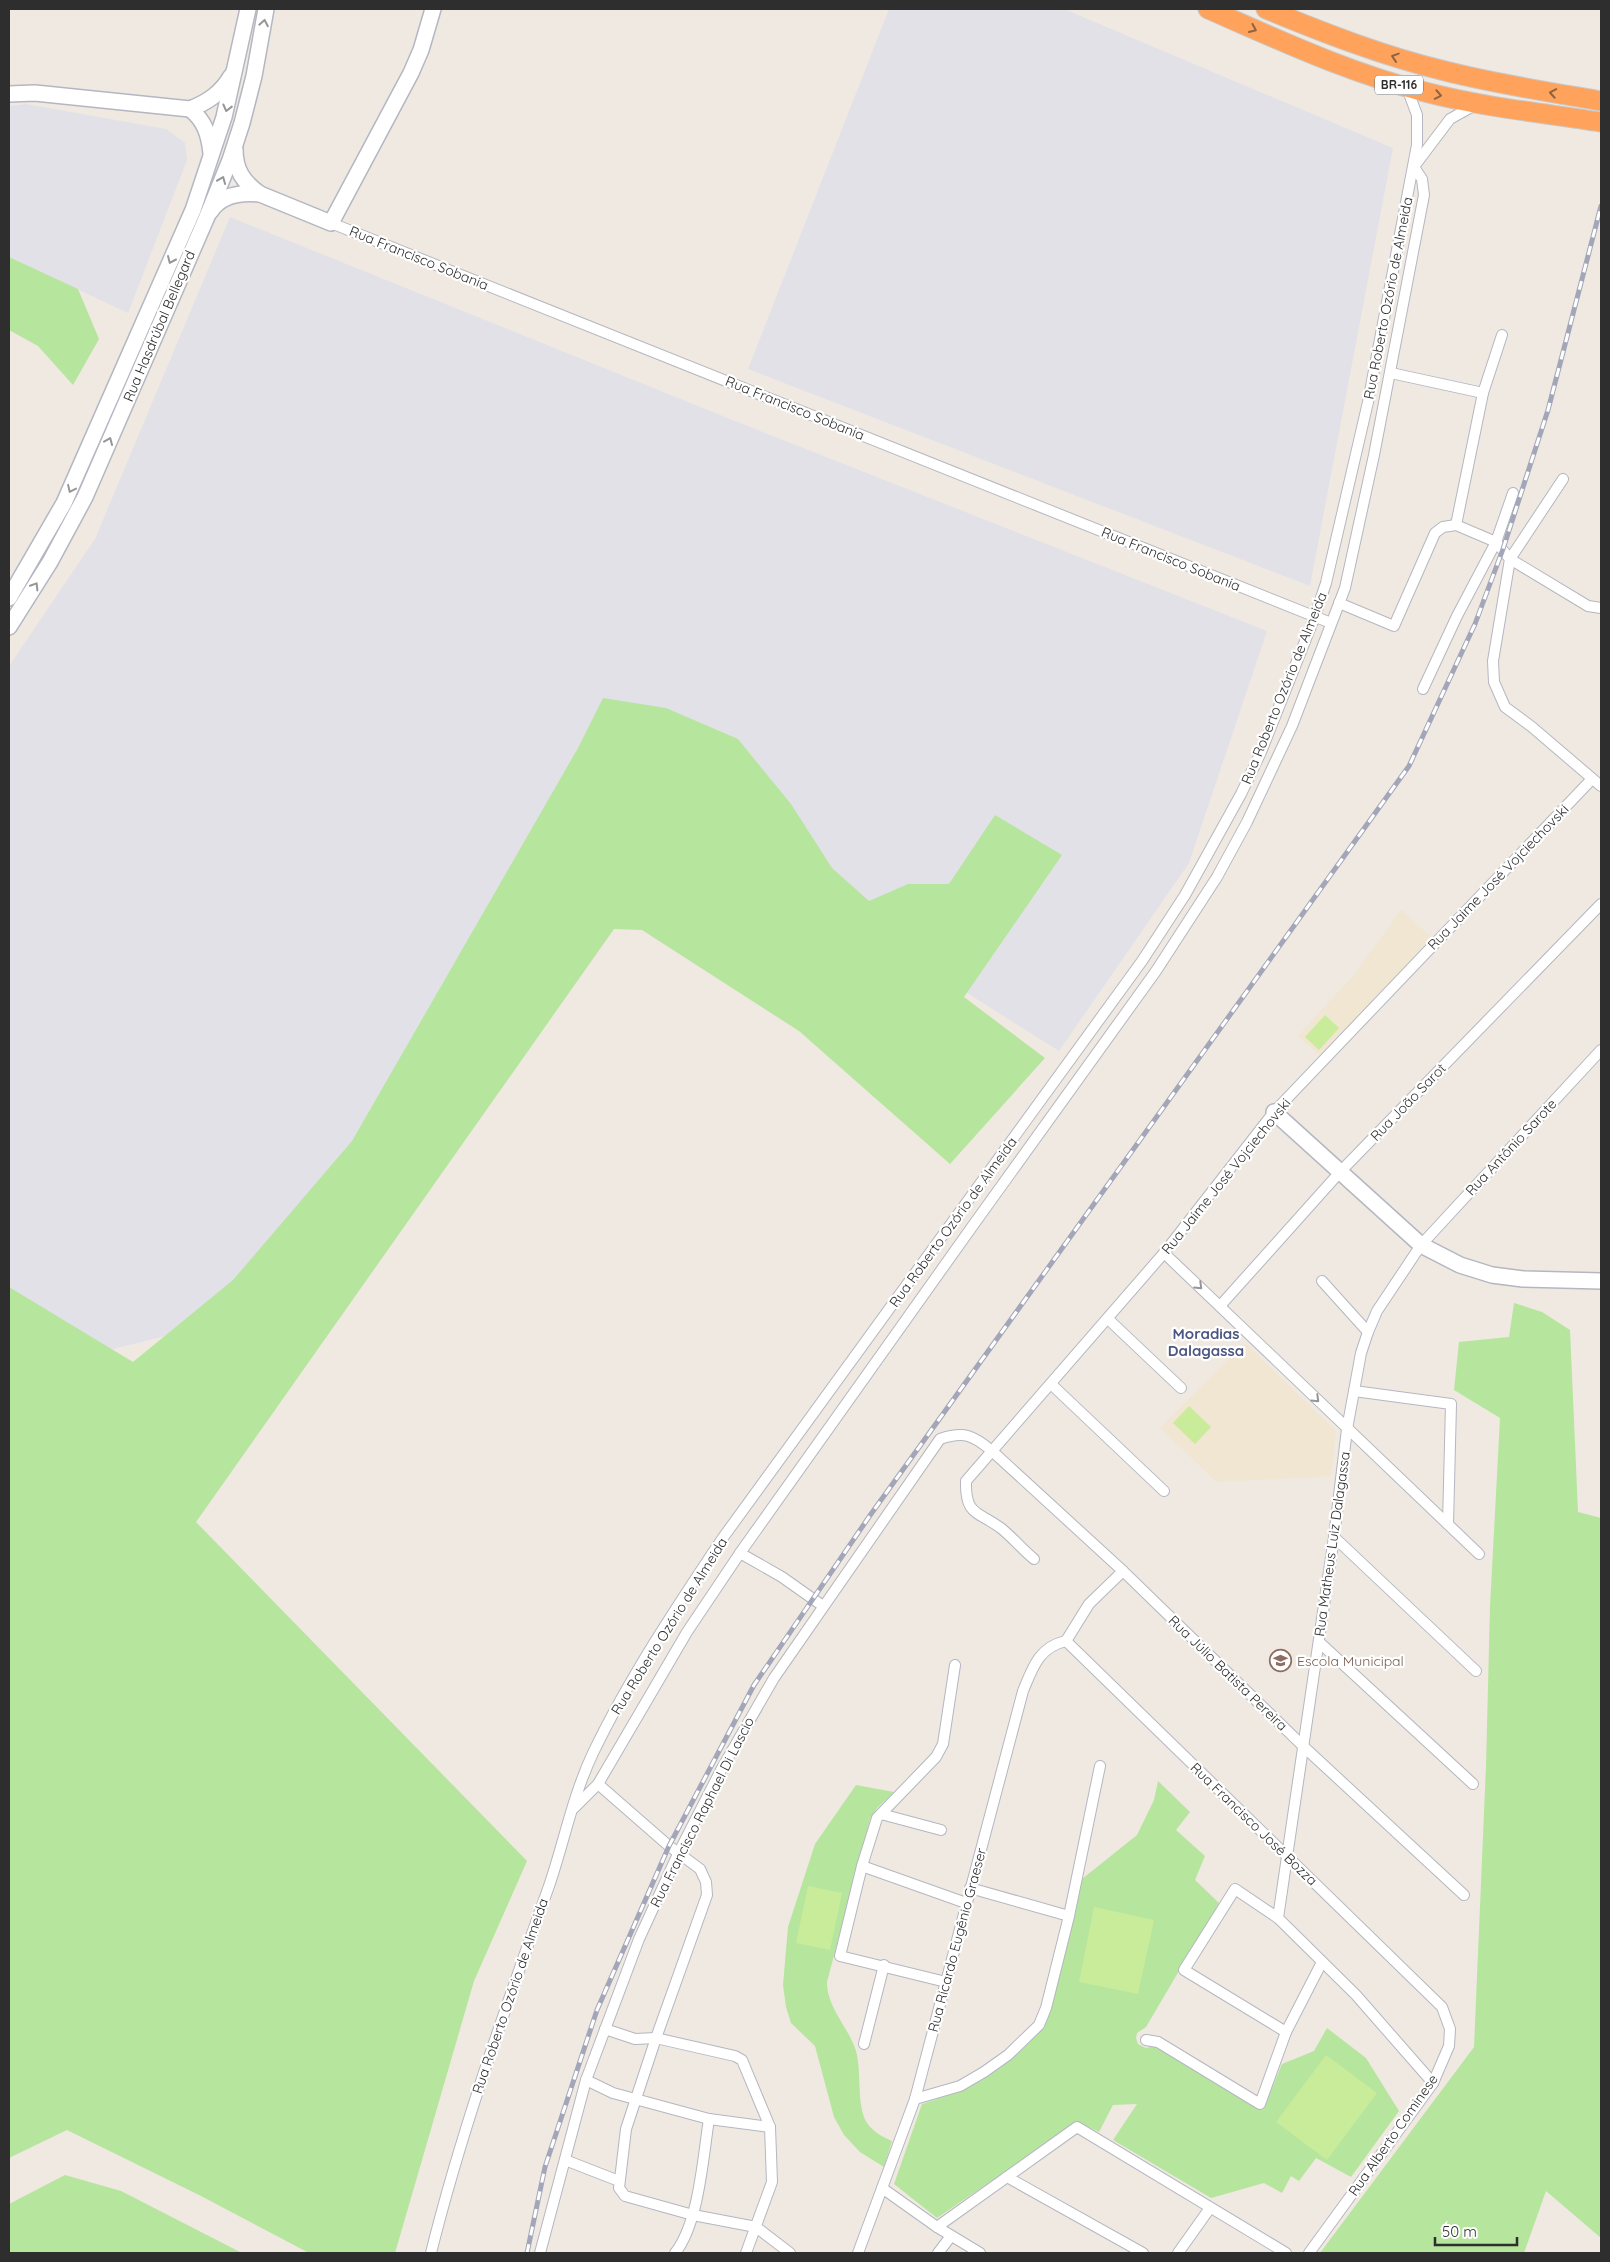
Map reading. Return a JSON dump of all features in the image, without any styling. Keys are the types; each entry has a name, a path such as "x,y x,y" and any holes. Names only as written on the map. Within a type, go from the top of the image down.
{"highway":[{"name":"BR-116","path":"1208,9 1329,62 1407,88 1482,103 1601,122"},
{"name":"BR-116","path":"1266,9 1312,28 1410,62 1481,80 1601,101"}],"street":[{"name":"Rua Hasdrúbal Bellegard","path":"9,598 52,527 76,479 190,217 211,158 237,65 248,9"},
{"name":"Rua Hasdrúbal Bellegard","path":"9,627 50,562 85,497 206,219 236,145 252,84 266,9"},
{"path":"331,223 411,73 421,50 433,9"},
{"path":"9,94 35,93 190,109 211,99 220,92 237,65"},
{"name":"Rua Roberto Ozório de Almeida","path":"431,2253 487,2059 549,1884 583,1776 600,1738 649,1653 703,1567 1142,961 1200,868 1253,768 1315,616 1326,583 1357,451 1414,167 1418,129 1417,115 1407,88"},
{"name":"Rua Roberto Ozório de Almeida","path":"1414,167 1450,119 1459,112 1482,103"},
{"path":"190,109 203,123 207,132 211,158"},
{"name":"Rua Francisco Sobania","path":"236,145 238,169 249,186 260,194 1331,623"},
{"path":"572,1810 598,1784 687,1632 740,1553 1156,971 1217,877 1270,776 1292,726 1349,576 1424,195 1422,179 1414,167"},
{"name":"Rua Francisco Sobania","path":"206,219 212,208 234,194 260,194"},
{"path":"1388,300 1403,305"},
{"path":"1456,525 1483,393 1502,335"},
{"path":"1390,372 1483,393"},
{"path":"1357,451 1374,455"},
{"path":"1563,480 1510,559 1493,661 1494,682 1505,707 1532,727 1601,786"},
{"path":"1423,689 1457,616 1496,542 1513,493"},
{"path":"1339,603 1394,626 1435,533 1443,527 1456,525 1496,542 1510,559 1588,606 1601,608"},
{"path":"1298,658 1315,664"},
{"path":"1253,768 1270,776"},
{"name":"Rua Jaime José Vojciechovski","path":"1034,1559 1002,1530 975,1514 966,1497 966,1481 1164,1253 1274,1112 1592,779"},
{"path":"1200,868 1217,877"},
{"name":"Rua João Sarot","path":"1220,1306 1340,1172 1601,904"},
{"path":"1163,929 1178,938"},
{"path":"1142,961 1156,971"},
{"name":"Rua Antônio Sarote","path":"1421,1245 1601,1050"},
{"path":"1274,1112 1421,1245 1460,1265 1492,1275 1523,1279 1601,1282"},
{"path":"992,1170 1005,1180"},
{"path":"961,1212 974,1224"},
{"name":"Rua Matheus Luiz Dalagassa","path":"1278,1918 1334,1537 1347,1429 1361,1353 1377,1311 1421,1245"},
{"path":"1164,1253 1479,1554"},
{"path":"1322,1281 1368,1332"},
{"path":"1108,1319 1181,1388"},
{"path":"1051,1384 1164,1491"},
{"path":"1354,1391 1451,1404 1448,1524"},
{"name":"Rua Francisco Raphael Di Lascio","path":"540,2253 586,2080 638,1939 678,1854 721,1770 774,1678 940,1439 957,1434 977,1438 992,1451"},
{"name":"Rua Júlio Batista Pereira","path":"992,1451 1123,1571 1304,1747 1464,1895"},
{"path":"1334,1537 1476,1671"},
{"path":"740,1553 782,1577 824,1606"},
{"path":"1066,1641 1089,1604 1123,1571"},
{"name":"Rua Francisco José Bozza","path":"1066,1641 1442,2007"},
{"name":"Rua Ricardo Eugênio Graeser","path":"858,2253 915,2099 1022,1691 1036,1661 1052,1644 1066,1641"},
{"path":"1319,1642 1473,1784"},
{"path":"946,1982 884,1965 840,1956 862,1866 877,1818 936,1756 943,1744 955,1666"},
{"path":"915,2099 960,2086 984,2072 1008,2055 1039,2025 1046,2008 1069,1916 1100,1766"},
{"path":"598,1784 678,1854 700,1869 706,1882 707,1895 626,2129 619,2188 625,2196 693,2214 756,2227 790,2253"},
{"path":"881,1814 940,1830"},
{"path":"862,1866 966,1903"},
{"path":"970,1888 1069,1916"},
{"path":"1286,2032 1184,1970 1234,1889 1278,1918 1356,1995 1433,2083"},
{"path":"1146,2040 1158,2042 1260,2104 1286,2032 1322,1962"},
{"path":"864,2044 884,1965"},
{"name":"Rua Alberto Cominese","path":"1308,2253 1433,2083 1449,2046 1450,2029 1442,2007"},
{"path":"605,2029 635,2039 656,2038 735,2056 742,2060 770,2127 772,2182 746,2253"},
{"path":"586,2080 613,2093 709,2118 770,2127"},
{"path":"675,2253 682,2245 693,2214 709,2118"},
{"path":"937,2227 1077,2128 1286,2253"},
{"path":"565,2160 619,2181"},
{"path":"1007,2177 1143,2253"},
{"path":"882,2188 937,2227 980,2253"},
{"path":"1178,2253 1210,2208"},
{"path":"938,2253 951,2236"}],"shaded area":[{"path":"889,9 1064,9 1393,148 1310,586 748,369"},
{"path":"26,104 166,129 185,143 187,160 128,313 9,257 9,106"},
{"path":"230,217 740,423 1267,631 1189,863 1059,1051 578,748 302,1302 9,1375 9,666 95,539"},
{"path":"1401,910 1432,938 1321,1056 1298,1036 1354,975"},
{"path":"1245,1343 1336,1431 1331,1476 1217,1482 1160,1428"}],"green space":[{"path":"9,257 78,289 99,339 73,385 38,346 9,330"},
{"path":"603,698 666,708 738,739 791,804 832,868 869,901 908,884 949,884 995,815 1062,855 964,997 1045,1058 950,1164 799,1031 642,930 614,929 196,1522 527,1861 474,1981 395,2253 309,2253 201,2196 67,2130 9,2158 9,1287 133,1362 233,1280 352,1141 578,748"},
{"path":"1325,1015 1339,1028 1319,1050 1305,1037"},
{"path":"1514,1303 1542,1312 1570,1330 1578,1512 1601,1518 1601,2238 1546,2191 1524,2253 1320,2253 1474,2047 1486,1766 1490,1607 1500,1418 1454,1390 1459,1342 1509,1337"},
{"path":"1189,1406 1211,1427 1195,1444 1173,1423"},
{"path":"1158,1781 1190,1812 1176,1830 1205,1856 1195,1880 1219,1903 1146,2027 1137,2033 1138,2044 1146,2048 1157,2045 1263,2110 1282,2064 1314,2051 1327,2028 1366,2058 1399,2111 1351,2177 1316,2158 1299,2181 1291,2176 1282,2193 1264,2183 1211,2198 1113,2140 1137,2104 1113,2105 1099,2132 1078,2122 937,2218 894,2184 922,2104 950,2095 977,2083 1011,2059 1040,2031 1047,2021 1082,1879 1137,1835 1154,1800"},
{"path":"856,1785 894,1792 877,1808 870,1819 827,1982 830,2000 856,2051 861,2107 864,2116 872,2129 892,2141 884,2167 860,2152 844,2135 834,2117 815,2046 791,2023 786,2007 783,1985 788,1927 815,1844"},
{"path":"808,1886 842,1893 830,1950 796,1943"},
{"path":"1094,1907 1154,1920 1138,1994 1079,1982"},
{"path":"1326,2055 1377,2093 1327,2160 1276,2122"},
{"path":"65,2175 121,2191 242,2253 9,2253 9,2204"}],"railway":[{"path":"527,2253 545,2167 597,2010 669,1846 754,1685 871,1514 1409,766 1475,624 1503,549 1548,410 1601,206"}],"place":[{"name":"Escola Municipal","path":"1281,1661"}],"district":[{"name":"Moradias Dalagassa","path":"1206,1342"}]}
